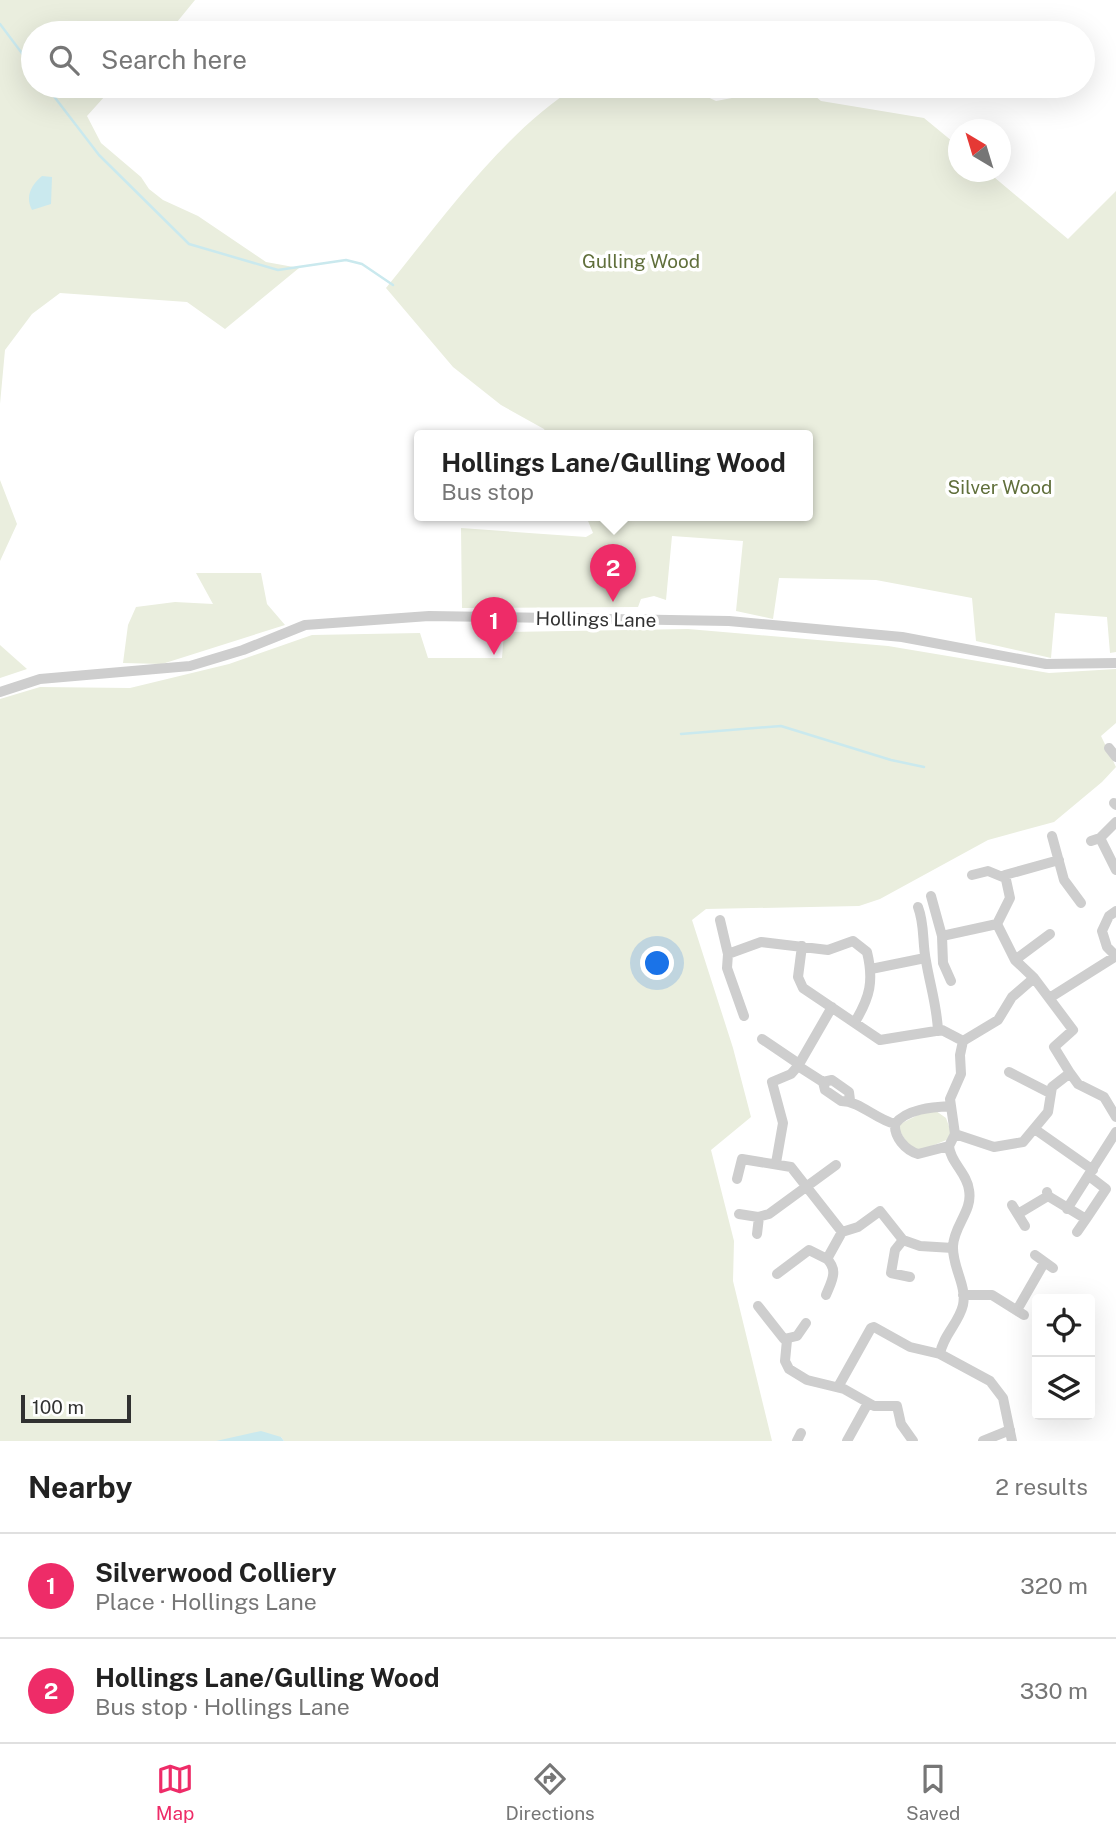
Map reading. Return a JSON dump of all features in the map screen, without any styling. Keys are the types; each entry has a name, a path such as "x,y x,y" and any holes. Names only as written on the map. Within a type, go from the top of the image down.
{"street":[{"name":"Hollings Lane","path":"0,692 40,679 190,666 243,650 305,625 429,616 729,621 902,638 1045,664 1116,663"},
{"path":"1109,748 1116,757"},
{"path":"1116,822 1095,840 1116,870"},
{"path":"1052,836 1065,880 1081,903"},
{"path":"997,924 1010,898 1005,878 1008,872 1059,860"},
{"path":"972,875 988,871 1005,878"},
{"path":"931,896 942,936 943,963 951,981"},
{"path":"918,907 925,938 925,958 937,1003 938,1031"},
{"path":"1051,997 1115,956 1107,947 1102,931 1109,916 1116,911"},
{"path":"720,920 728,954 727,968 744,1016"},
{"path":"942,936 997,924"},
{"path":"997,924 1015,960 1051,997 1073,1030 1054,1046 1070,1073 1079,1084 1104,1097 1116,1117"},
{"path":"1015,960 1050,934"},
{"path":"728,954 761,942 828,950 853,942 865,948 871,969 869,1000 855,1022"},
{"path":"802,946 799,984 885,1041 944,1030 963,1041"},
{"path":"871,969 925,958"},
{"path":"950,1107 924,1109 902,1117 895,1124 895,1130 911,1152 924,1153 949,1146 955,1134 950,1107 961,1074 960,1055 963,1041 998,1020 1012,997 1034,978"},
{"path":"776,1163 783,1123 772,1084 774,1080 791,1074 799,1065 832,1007"},
{"path":"762,1039 823,1082 830,1079 840,1085 849,1092 850,1100 877,1117 895,1124"},
{"path":"1009,1072 1050,1093"},
{"path":"955,1134 994,1147 1023,1142 1036,1130 1048,1112 1050,1093 1070,1073"},
{"path":"1036,1130 1107,1189 1077,1232"},
{"path":"1068,1208 1116,1132"},
{"path":"940,1354 945,1337 960,1312 963,1295 953,1248 956,1229 968,1209 970,1191 949,1146"},
{"path":"737,1179 742,1159 791,1167 842,1232"},
{"path":"739,1214 759,1217 769,1214 836,1165"},
{"path":"1025,1226 1015,1210 1048,1194 1086,1219"},
{"path":"827,1259 842,1232 858,1227 880,1211 903,1240 920,1246 953,1248"},
{"path":"757,1234 759,1217"},
{"path":"903,1240 895,1250 891,1273 910,1277"},
{"path":"777,1274 809,1250 827,1259 834,1273 825,1295"},
{"path":"963,1295 992,1295 1021,1313 1049,1265 1035,1255"},
{"path":"758,1306 780,1338 787,1340 797,1336 806,1323"},
{"path":"838,1387 872,1326 910,1348 940,1354 998,1388 1011,1436 984,1441"},
{"path":"787,1340 785,1361 789,1369 807,1380 838,1387 881,1408 897,1406 901,1424 913,1441"},
{"path":"847,1441 868,1403"}],"green space":[{"path":"0,0 195,0 178,21 21,21 21,98 103,98 87,116 101,143 141,177 149,189 163,200 198,216 266,262 299,268 225,329 187,302 60,293 32,314 5,350 0,404"},
{"name":"Gulling Wood","path":"561,98 710,98 716,101 732,98 817,98 821,101 924,118 948,138 948,182 1000,182 1068,239 1116,191 1116,652 1110,653 1107,617 1055,613 1051,658 976,641 972,598 876,580 779,578 773,619 736,611 743,541 672,536 666,600 654,596 641,599 638,607 462,608 461,528 586,537 593,533 588,521 813,521 813,430 545,430 501,405 453,367 386,288 474,179 523,128"},
{"path":"0,480 17,524 0,561"},
{"path":"196,573 261,573 267,604 285,625 162,664 123,663 128,625 136,607 175,602 213,604"},
{"path":"688,629 888,646 1049,673 1116,669 1116,723 1101,736 1116,767 1054,822 988,840 880,899 859,906 706,909 692,920 733,1048 751,1117 711,1150 734,1241 733,1281 772,1441 284,1441 281,1437 216,1441 0,1441 0,699 40,687 130,688 229,664 312,635 420,633 428,658 502,658 504,632"},
{"path":"0,645 27,669 0,678"},
{"path":"936,1111 946,1118 951,1132 949,1139 919,1151 908,1144 899,1130 900,1124 924,1112"}],"water":[{"path":"42,176 52,177 51,204 32,210 30,192"},
{"path":"261,1431 281,1437 284,1441 216,1441"}],"waterway":[{"path":"0,24 21,52"},
{"path":"55,98 99,155 189,244 278,270 346,260 362,264 393,285"},
{"path":"681,734 781,726 891,760 924,767"}],"place":[{"name":"Hollings Lane/Gulling Wood","path":"613,602"},
{"name":"Silverwood Colliery","path":"494,655"}],"park label":[{"name":"Silver Wood","path":"1000,487"}]}
